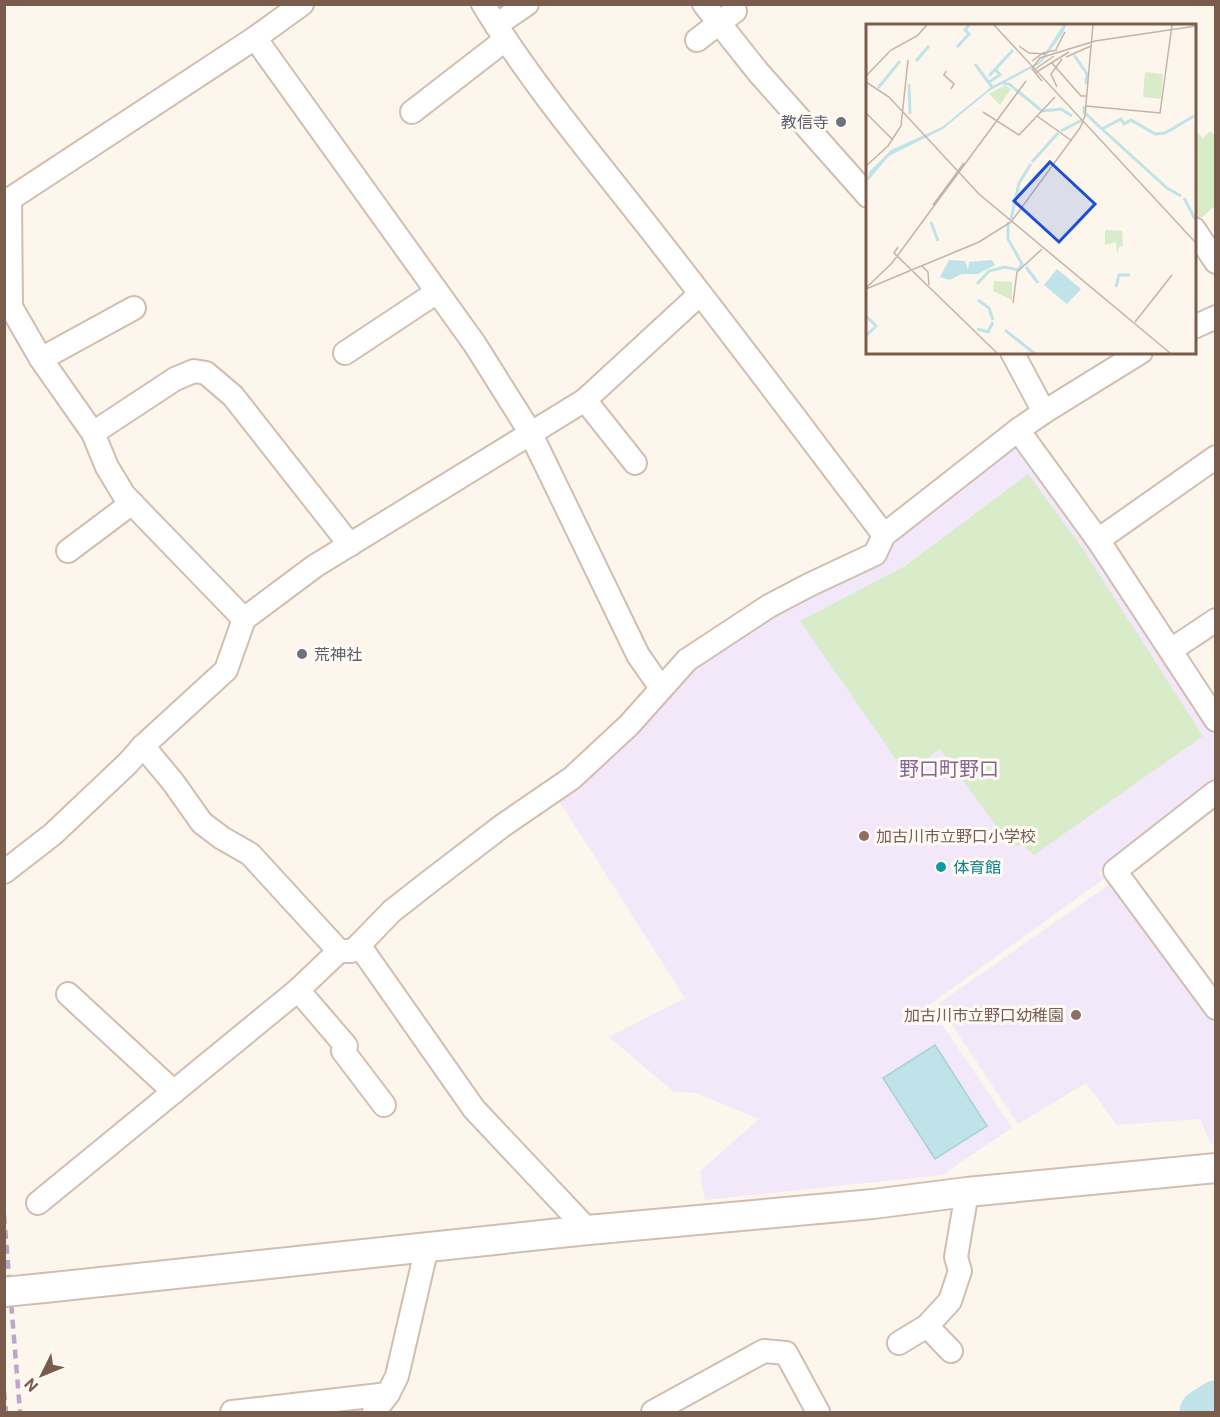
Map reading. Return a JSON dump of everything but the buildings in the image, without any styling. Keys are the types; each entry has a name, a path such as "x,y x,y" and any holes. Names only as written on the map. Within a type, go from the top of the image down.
{"street":[{"path":"244,619 132,503 107,467 93,433 41,358 11,307 7,201 255,38 302,4"},
{"path":"483,4 500,32 590,155 643,220 884,535"},
{"path":"412,112 500,32 527,4"},
{"path":"704,4 726,17 758,72 866,195"},
{"path":"697,40 726,17"},
{"path":"255,38 474,343 530,432 638,655 661,688"},
{"path":"1196,233 1215,262"},
{"path":"345,353 437,291"},
{"path":"4,872 53,834 143,746 226,670 244,619 315,566 585,400 700,294"},
{"path":"41,358 134,308"},
{"path":"1196,326 1215,317"},
{"path":"1013,354 1044,412"},
{"path":"38,1203 392,911 502,826 572,778 629,725 687,660 769,606 875,554 884,535 1018,430 1138,354"},
{"path":"93,433 175,379 194,371 206,373 233,396 350,544"},
{"path":"585,400 635,463"},
{"path":"1018,430 1098,540 1215,720"},
{"path":"1098,540 1215,457"},
{"path":"68,551 132,503"},
{"path":"1171,650 1215,620"},
{"path":"143,746 173,782 202,823 250,854 349,948 474,1109 588,1230"},
{"path":"1215,792 1115,871 1207,979 1215,1008"},
{"path":"298,990 346,1046 344,1051 384,1105"},
{"path":"68,994 174,1092"},
{"path":"4,1292 588,1230 873,1204 967,1192 1215,1168"},
{"path":"899,1343 927,1326 950,1301 960,1271 956,1257 967,1192"},
{"path":"374,1413 388,1394 397,1376 427,1247"},
{"path":"927,1326 951,1351"},
{"path":"653,1413 764,1351 786,1353 818,1413"},
{"path":"232,1413 388,1394"}],"shaded area":[{"name":"加古川市立野口小学校","path":"1016,446 1090,540 1215,736 1215,782 1098,874 1105,878 929,1005 1012,1128 942,1175 705,1200 700,1171 759,1119 696,1093 674,1092 609,1037 685,998 557,798 686,675 713,653 795,599 888,555 905,529"},
{"name":"加古川市立野口幼稚園","path":"1110,884 1215,1025 1215,1143 1211,1144 1200,1119 1117,1125 1086,1083 1018,1124 938,1004"}],"green space":[{"path":"1196,131 1203,138 1210,131 1216,136 1215,206 1202,217 1196,219"},
{"path":"1028,474 1083,549 1203,736 1034,855 1023,846 1010,845 940,749 906,774 800,621 905,566"}],"water":[{"path":"935,1045 987,1126 935,1159 883,1078"}],"waterway":[{"path":"1202,1412 1216,1403"}],"railway":[{"path":"4,1215 20,1412"},
{"path":"4,1391 6,1412"}],"place":[{"name":"教信寺","path":"841,122"},
{"name":"荒神社","path":"302,654"},
{"name":"加古川市立野口小学校","path":"864,836"},
{"name":"体育館","path":"941,867"},
{"name":"加古川市立野口幼稚園","path":"1076,1015"}],"district":[{"name":"野口町野口","path":"949,769"}]}
